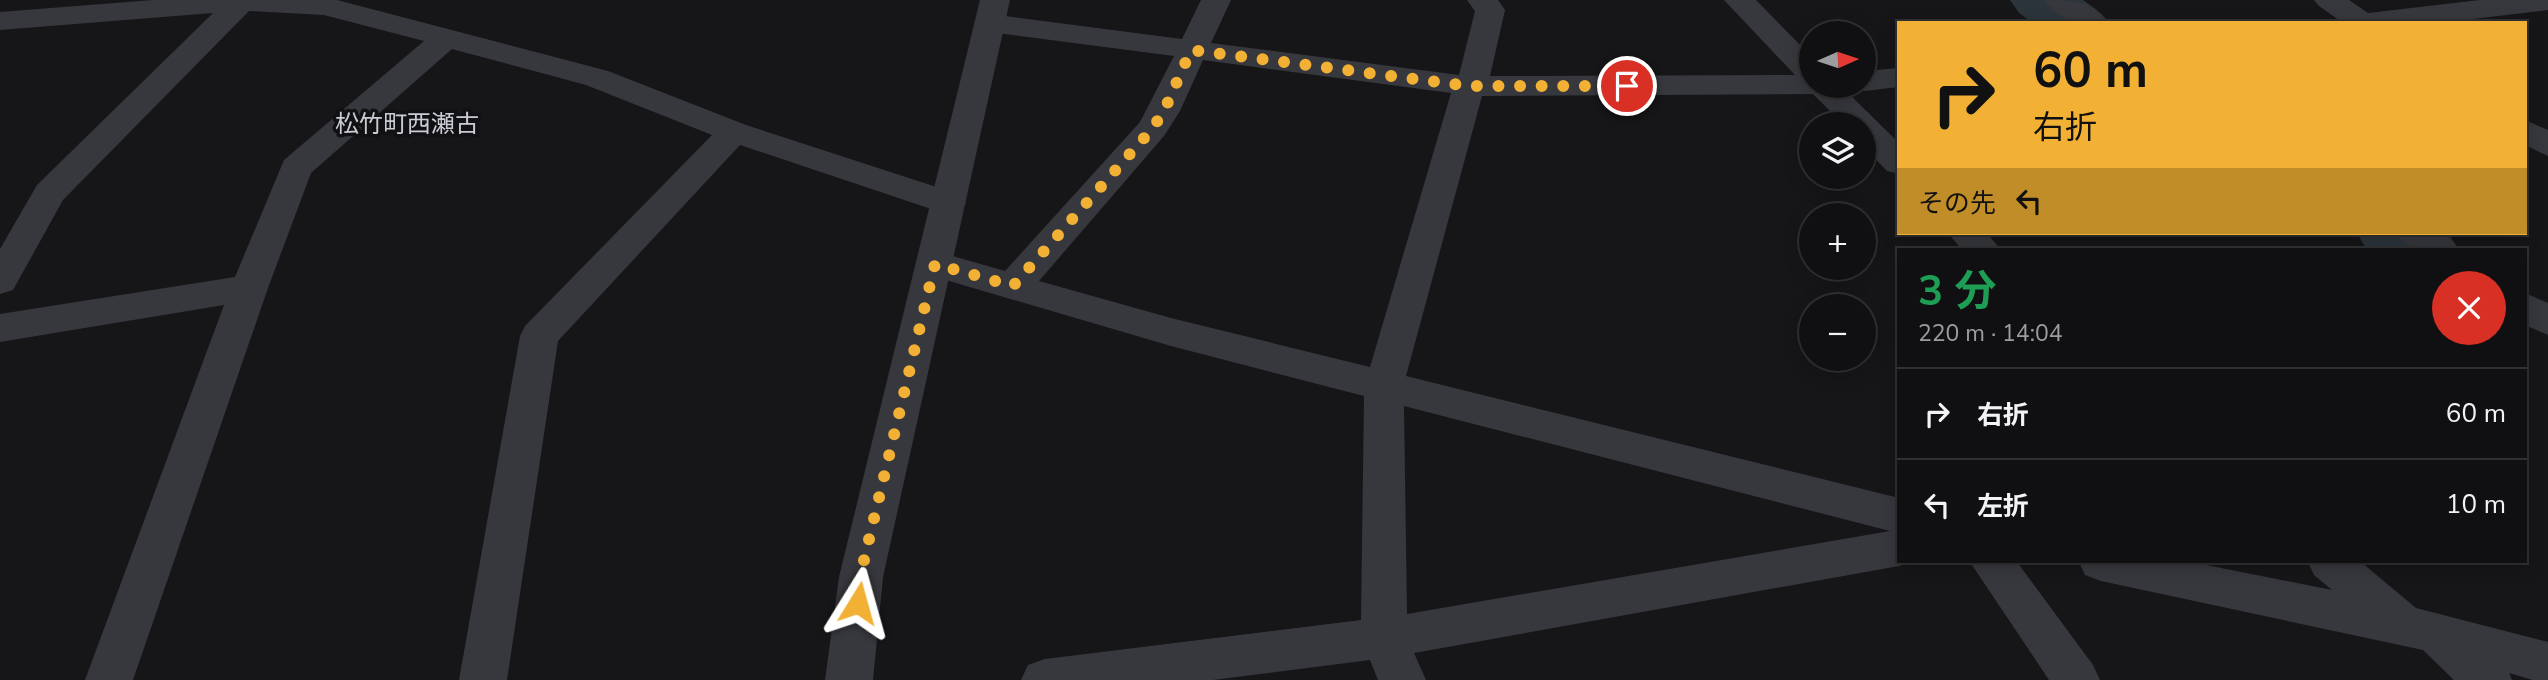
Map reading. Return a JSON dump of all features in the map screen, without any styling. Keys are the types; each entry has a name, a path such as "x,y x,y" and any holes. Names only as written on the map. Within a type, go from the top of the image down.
{"street":[{"path":"1013,286 1152,129 1164,111 1216,0"},
{"path":"1402,680 1384,638 1384,386 1469,86 1477,72 1490,10 1482,0"},
{"path":"1740,0 1799,61"},
{"path":"2059,0 2091,21"},
{"path":"2329,0 2360,21"},
{"path":"0,281 49,193 241,2"},
{"path":"0,21 54,10 241,2 329,3 445,39 597,78 734,132 949,203"},
{"path":"2382,21 2538,5"},
{"path":"849,680 860,577 993,12 1191,50 1469,86 1799,85"},
{"path":"109,680 249,288 296,169 445,39"},
{"path":"1876,80 1897,77"},
{"path":"1835,98 1848,112"},
{"path":"2527,131 2548,145"},
{"path":"483,680 539,336 734,132"},
{"path":"1876,140 1897,161"},
{"path":"1968,235 1981,248"},
{"path":"2417,235 2438,248"},
{"path":"935,264 1171,332 1897,515"},
{"path":"0,328 249,288"},
{"path":"2527,307 2548,321"},
{"path":"1045,680 1384,638 1897,548"},
{"path":"1993,563 2076,680"},
{"path":"2106,563 2418,629 2548,663"},
{"path":"2331,563 2488,680"}],"waterway":[{"path":"2041,0 2072,21"},
{"path":"2397,235 2418,248"}],"district":[{"name":"松竹町西瀬古","path":"407,124"}],"route":[{"path":"858,603 860,577 935,264 1013,286 1152,129 1164,111 1191,50 1469,86 1627,86"}]}
